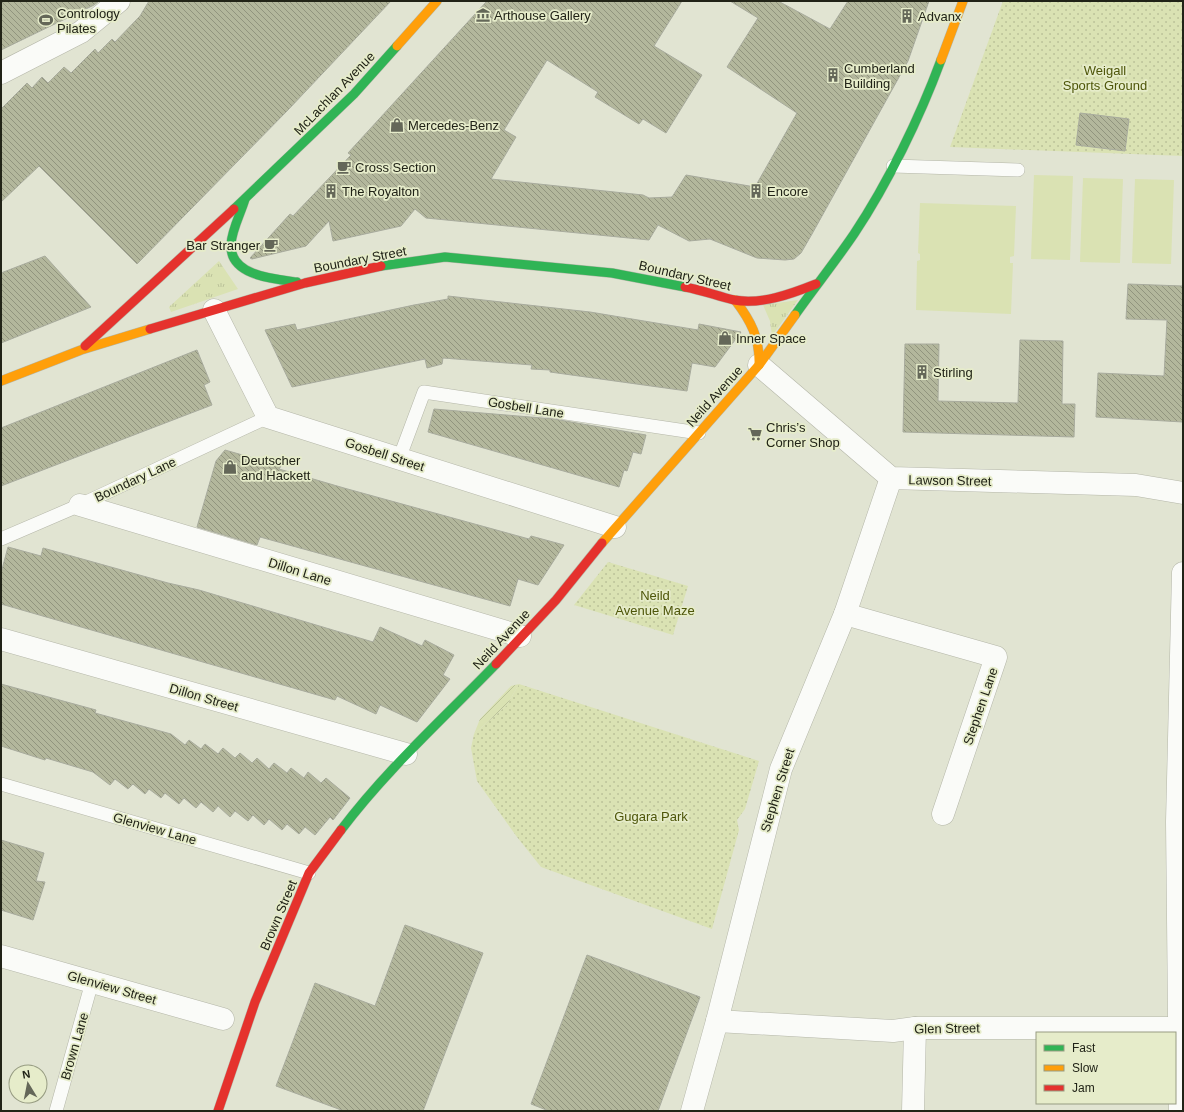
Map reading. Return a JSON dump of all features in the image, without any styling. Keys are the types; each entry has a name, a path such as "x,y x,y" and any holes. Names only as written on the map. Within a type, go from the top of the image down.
{"main road":[{"name":"McLachlan Avenue","path":"81,350 245,199 354,94 437,1"},
{"name":"Neild Avenue","path":"406,754 443,719 520,636 556,600 615,528 759,365 854,233 893,166 933,83 963,1"},
{"name":"McLachlan Avenue","path":"245,199 231,245 234,257 249,273 305,283"},
{"name":"Boundary Street","path":"1,381 81,350 305,283 392,264 445,257 612,273 702,290 735,300 756,300 778,297 816,284"},
{"name":"Boundary Street","path":"735,300 756,329 760,348 759,365"},
{"name":"Brown Street","path":"218,1111 255,1002 310,873 358,808 406,754"}],"street":[{"path":"1,73 81,32 115,2"},
{"path":"214,310 268,417"},
{"name":"Lawson Street","path":"759,365 842,438 891,478 1136,485 1183,493"},
{"name":"Gosbell Street","path":"268,417 615,528"},
{"name":"Stephen Street","path":"692,1111 717,1021 781,769 845,614 891,478"},
{"name":"Dillon Lane","path":"80,505 520,636"},
{"path":"1180,1111 1180,822 1183,573"},
{"name":"Stephen Lane","path":"845,614 996,657 943,814"},
{"name":"Dillon Street","path":"1,639 406,754"},
{"name":"Glenview Street","path":"1,956 223,1019"},
{"name":"Glen Street","path":"717,1021 893,1031 915,1028 1179,1028"},
{"path":"913,1111 915,1028"}],"lane":[{"path":"893,166 1018,170"},
{"name":"Gosbell Lane","path":"399,459 424,392 699,433"},
{"name":"Boundary Lane","path":"1,539 80,505 268,417"},
{"name":"Glenview Lane","path":"1,784 310,873"},
{"name":"Brown Lane","path":"56,1111 92,982"}],"green space":[{"name":"Weigall Sports Ground","path":"1003,1 1183,1 1183,156 950,147"},
{"path":"1034,175 1073,176 1070,260 1031,259"},
{"path":"1083,178 1123,179 1120,263 1080,262"},
{"path":"1135,179 1174,180 1171,264 1132,263"},
{"path":"920,203 1016,206 1014,256 1010,257 1010,263 1013,263 1011,314 916,310 917,261 920,260 920,254 918,253"},
{"path":"219,261 238,289 171,312 169,307"},
{"path":"798,300 772,336 770,321 763,305"},
{"name":"Neild Avenue Maze","path":"608,562 688,586 673,635 574,605"},
{"name":"Gugara Park","path":"519,684 759,761 745,809 737,820 739,830 712,929 541,867 517,837 477,781 471,748 474,734 507,705"},
{"path":"519,684 507,705 474,734 480,719 511,686"}],"building":[{"path":"1,1 99,1 94,5 1,50"},
{"path":"149,1 391,1 287,111 137,264 39,166 1,202 1,109 27,83 32,88 42,77 48,83 64,67 71,73 95,49 98,53 112,39 115,42 140,16"},
{"path":"487,1 682,1 654,46 702,75 666,133 643,119 639,124 595,97 598,92 547,60 504,130 516,137 491,179 643,195 649,198 672,197 686,175 755,187 797,113 727,67 758,18 730,1 778,1 830,29 848,1 929,1 908,61 812,234 801,253 794,259 785,260 757,258 710,239 689,241 658,225 649,240 426,218 415,209 401,226 333,241 329,221 306,246 252,259 250,258 290,214 293,216 351,155 348,153"},
{"path":"1080,113 1129,119 1125,151 1076,145"},
{"path":"45,256 91,307 1,343 1,273"},
{"path":"1128,284 1183,286 1183,422 1096,417 1098,373 1164,376 1167,320 1126,319"},
{"path":"448,296 590,312 698,330 699,324 741,332 715,367 692,363 687,391 550,372 550,370 531,369 532,365 443,358 442,364 427,368 425,359 292,387 265,330 295,324 297,330 448,299"},
{"name":"Stirling","path":"1020,340 1063,341 1062,404 1075,404 1074,437 903,432 905,344 939,344 938,401 1018,403"},
{"path":"197,350 210,382 204,385 212,405 1,486 1,428"},
{"path":"434,409 554,419 646,435 641,454 633,452 627,471 624,470 619,487 428,432"},
{"path":"225,450 281,466 279,469 344,488 529,539 531,536 564,545 538,585 518,579 510,606 260,537 257,545 197,527 216,461"},
{"path":"8,547 41,556 43,548 168,583 199,590 373,642 380,627 422,646 425,640 454,655 443,675 450,679 417,722 380,705 376,714 337,696 335,700 1,604 1,573"},
{"path":"1,684 96,710 95,713 171,734 185,745 189,740 201,749 205,744 218,754 223,748 235,758 240,753 252,763 257,758 269,769 274,763 287,773 291,768 304,778 308,772 321,783 326,778 350,798 333,820 330,817 315,835 305,827 299,834 287,824 282,830 269,819 264,825 253,815 248,821 235,811 230,817 218,806 213,812 201,802 196,808 184,798 179,804 165,793 161,798 149,789 145,794 133,784 128,789 115,779 110,785 93,772 46,758 45,760 1,746"},
{"path":"1,840 44,853 36,881 45,882 33,920 1,910"},
{"path":"405,925 483,953 423,1111 344,1111 276,1086 315,983 375,1006"},
{"path":"587,955 700,997 658,1111 549,1111 531,1104"}],"traffic: fast":[{"path":"234,209 354,94 397,46"},
{"path":"795,315 867,214 891,172 913,127 941,60"},
{"path":"245,199 235,227 231,244 232,255 237,263 255,274 297,282"},
{"path":"381,266 445,257 612,273 685,287"},
{"path":"341,830 396,765 496,664"}],"traffic: slow":[{"path":"397,46 437,1"},
{"path":"941,60 963,1"},
{"path":"735,300 746,315 756,338 759,365"},
{"path":"602,543 759,365 795,315"},
{"path":"1,381 81,350 150,329"}],"traffic: jam":[{"path":"85,346 234,209"},
{"path":"150,329 305,283 381,266"},
{"path":"685,287 734,300 755,301 776,298 816,284"},
{"path":"496,664 556,600 602,543"},
{"path":"218,1111 255,1002 309,873 341,830"}],"place":[{"name":"Arthouse Gallery","path":"483,15"},
{"name":"Advanx","path":"907,16"},
{"name":"Contrology Pilates","path":"46,20"},
{"name":"Cumberland Building","path":"833,75"},
{"name":"Mercedes-Benz","path":"397,125"},
{"name":"Cross Section","path":"344,167"},
{"name":"The Royalton","path":"331,191"},
{"name":"Encore","path":"756,191"},
{"name":"Bar Stranger","path":"271,245"},
{"name":"Inner Space","path":"725,338"},
{"name":"Stirling","path":"922,372"},
{"name":"Chris’s Corner Shop","path":"755,434"},
{"name":"Deutscher and Hackett","path":"230,467"}]}
